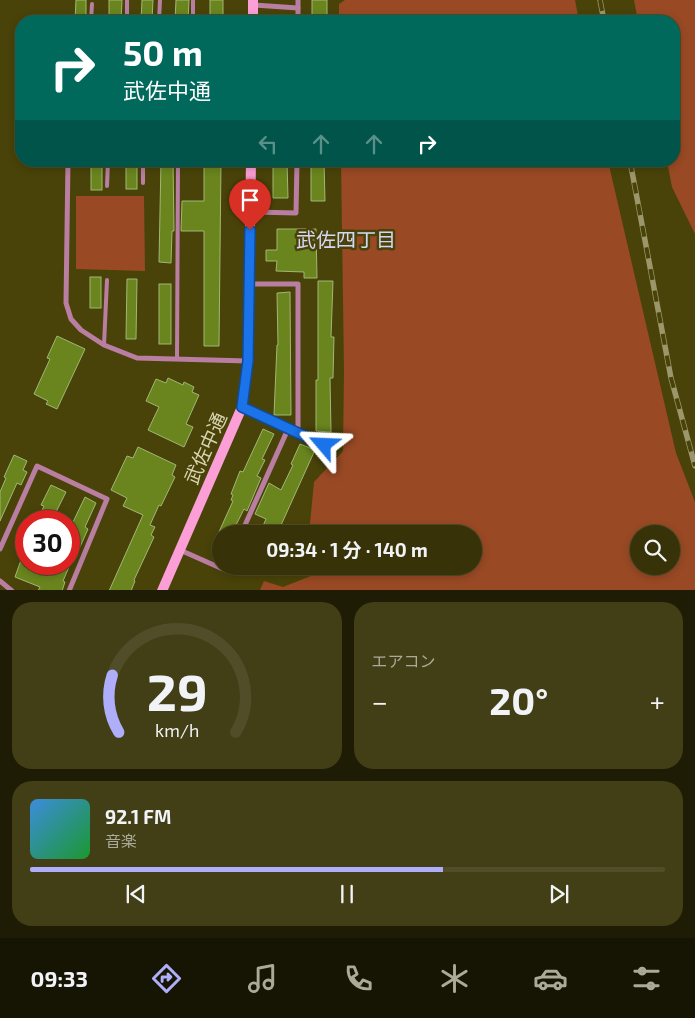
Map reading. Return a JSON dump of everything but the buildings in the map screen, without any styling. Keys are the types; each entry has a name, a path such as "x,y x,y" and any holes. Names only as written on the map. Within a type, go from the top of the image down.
{"street":[{"path":"298,0 298,15"},
{"path":"253,15 253,2 298,8"},
{"path":"68,167 66,303 71,319 81,330 104,345 137,358 248,361"},
{"name":"武佐中通","path":"162,590 242,407 248,361 250,167"},
{"path":"250,212 296,213 296,167"},
{"path":"249,284 298,284 298,433"},
{"path":"242,407 324,445"},
{"path":"245,525 288,428"},
{"path":"0,549 37,466 107,499 69,590"},
{"path":"180,550 212,564"},
{"path":"0,581 12,590"}],"lane":[{"path":"127,0 127,15"},
{"path":"159,15 160,0"},
{"path":"193,0 193,15"},
{"path":"91,15 92,4"},
{"path":"108,167 108,186"},
{"path":"143,167 143,183"},
{"path":"177,359 178,167"},
{"path":"104,345 107,280"}],"shaded area":[{"path":"345,0 575,0 578,15 339,15 339,4"},
{"path":"634,0 695,0 695,234 672,187 668,167 680,167 680,15 637,15"},
{"path":"341,167 609,167 676,453 695,502 695,590 260,590 264,581 283,587 313,575 482,575 482,525 310,525 314,482 343,451 344,370"},
{"path":"76,196 144,196 145,271 76,269"}],"railway":[{"path":"600,0 603,15"},
{"path":"631,167 671,378 695,466"}],"district":[{"name":"武佐四丁目","path":"346,239"}],"route":[{"path":"250,230 248,361 242,407 324,445"}]}
